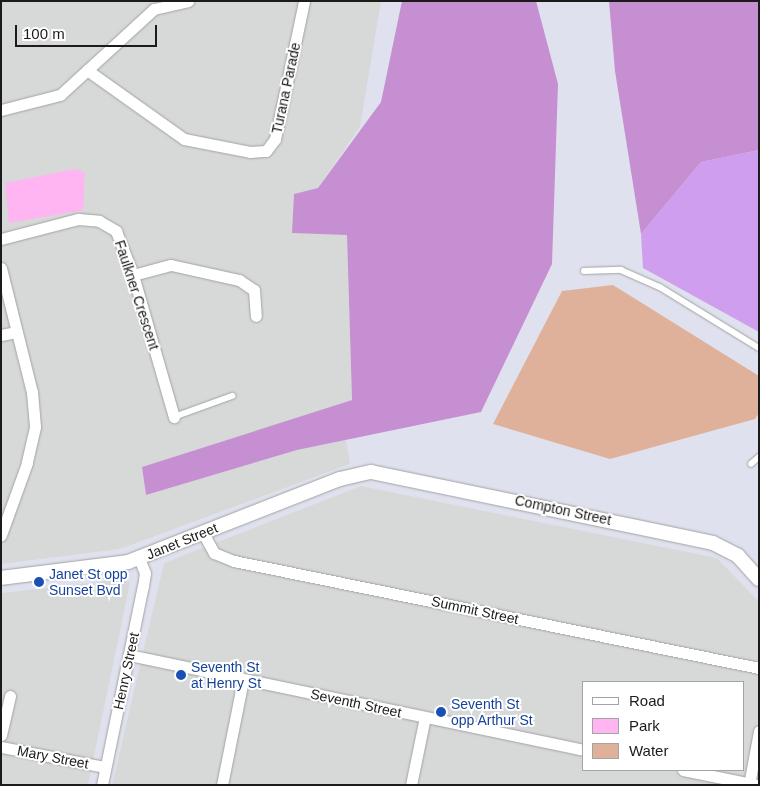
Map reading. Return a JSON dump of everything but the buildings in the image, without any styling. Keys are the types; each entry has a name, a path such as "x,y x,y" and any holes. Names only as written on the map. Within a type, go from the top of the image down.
{"street":[{"path":"1,110 60,95 154,9 188,1"},
{"name":"Turana Parade","path":"87,70 184,138 250,152 266,150 275,138 304,1"},
{"name":"Faulkner Crescent","path":"1,240 78,219 99,220 109,225 120,238 133,275 174,417"},
{"path":"133,275 171,265 239,280 254,290 256,316"},
{"path":"1,268 32,392 35,427 28,463 1,535"},
{"path":"1,335 17,332"},
{"name":"Janet Street","path":"1,578 116,564 139,558 354,474"},
{"name":"Compton Street","path":"354,474 389,474 713,542 738,556 759,579"},
{"name":"Summit Street","path":"203,533 214,553 234,561 759,668"},
{"name":"Henry Street","path":"102,785 144,579 139,558"},
{"name":"Seventh Street","path":"129,656 582,750"},
{"path":"222,785 244,680"},
{"path":"1,735 10,696"},
{"path":"411,785 425,717"},
{"path":"688,771 752,784 759,731"},
{"name":"Mary Street","path":"1,747 105,767"}],"lane":[{"path":"584,271 621,270 660,287 759,348"},
{"path":"174,417 232,396"},
{"path":"751,464 759,457"}],"shaded area":[{"path":"1,1 381,1 360,127 318,188 294,194 293,233 347,235 352,400 142,467 146,495 297,450 346,440 350,464 120,549 1,564"},
{"path":"402,1 536,1 558,84 552,264 481,412 297,450 146,495 142,467 352,400 347,235 292,233 294,194 318,188 381,102"},
{"path":"609,1 759,1 759,150 701,162 641,234 615,71"},
{"path":"759,150 759,332 643,268 641,234 701,162"},
{"path":"361,486 717,558 759,602 759,785 112,785 164,563"},
{"path":"125,579 130,583 88,785 1,785 1,593"}],"green space":[{"path":"75,169 85,173 83,210 9,223 5,183"}],"water":[{"path":"613,285 759,376 759,413 755,419 610,459 493,424 562,291"}],"place":[{"name":"Janet St opp Sunset Bvd","path":"39,582"},
{"name":"Seventh St at Henry St","path":"181,675"},
{"name":"Seventh St opp Arthur St","path":"441,712"}]}
